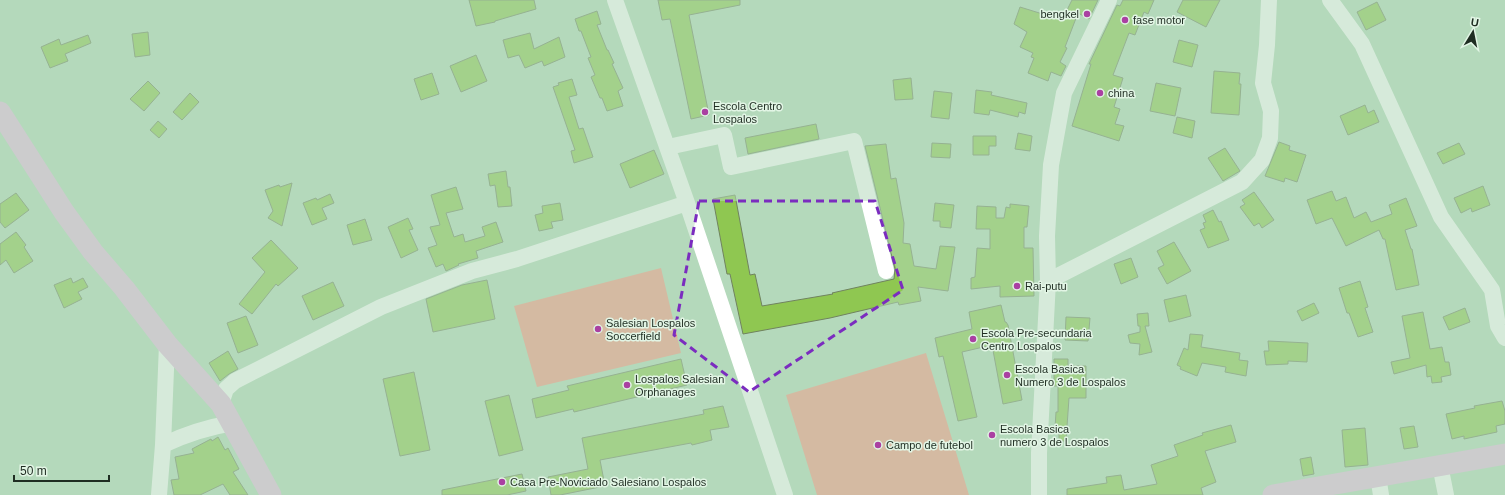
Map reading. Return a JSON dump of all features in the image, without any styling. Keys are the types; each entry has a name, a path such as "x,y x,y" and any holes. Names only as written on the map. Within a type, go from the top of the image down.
{"main road":[{"path":"0,112 64,212 93,252 124,288 167,344 221,404 272,495"},
{"path":"1273,495 1380,485 1440,465 1505,454"}],"street":[{"path":"615,0 687,202 785,495"},
{"path":"1039,495 1039,453 1048,282 1047,236 1051,165 1064,93 1109,0"},
{"path":"1048,282 1242,182 1262,160 1270,138 1271,111 1263,83 1267,45 1268,0"},
{"path":"1330,0 1362,44 1441,217 1492,290 1498,326 1505,338"},
{"path":"668,147 724,135 731,167 854,141 886,271"},
{"path":"221,404 226,389 235,381 381,307 472,271 517,259 687,202"},
{"path":"159,495 164,445 167,344"},
{"path":"164,445 181,436 212,426 232,423"},
{"path":"1440,465 1446,495"}],"highlighted area":[{"path":"699,201 875,201 903,290 749,392 674,335"}],"shaded area":[{"name":"Salesian Lospalos Soccerfield","path":"661,268 681,353 537,387 514,306"},
{"name":"Campo de futebol","path":"926,353 969,495 817,495 786,395"}],"building":[{"path":"469,0 534,0 536,9 495,22 476,26"},
{"path":"658,0 740,0 740,5 689,15 709,115 691,119 670,19 662,20"},
{"path":"1072,0 1098,0 1089,19 1078,13 1065,47 1067,48 1060,62 1066,66 1061,76 1051,72 1048,81 1028,73 1034,58 1031,57 1033,53 1020,47 1027,32 1014,24 1020,7 1062,20"},
{"path":"1123,0 1154,0 1148,14 1144,12 1135,35 1129,33 1113,75 1123,78 1114,107 1120,109 1115,124 1124,126 1119,141 1072,126 1091,64 1089,64 1117,5 1120,6"},
{"path":"1183,0 1220,0 1206,27 1177,12"},
{"path":"1377,2 1386,20 1366,30 1357,12"},
{"path":"597,11 601,24 597,25 614,63 612,64 623,88 618,91 623,106 607,111 591,77 595,75 588,58 591,57 575,19"},
{"path":"148,32 150,55 135,57 132,34"},
{"path":"530,33 534,49 559,37 565,57 544,66 542,61 525,68 519,55 508,58 503,40"},
{"path":"88,35 91,43 65,54 68,61 50,68 41,47 59,39 61,45"},
{"path":"1179,40 1198,45 1192,67 1173,62"},
{"path":"476,55 487,81 461,92 450,66"},
{"path":"1214,71 1240,73 1239,84 1241,84 1239,115 1211,113"},
{"path":"432,73 439,94 421,100 414,79"},
{"path":"911,78 913,99 895,100 893,80"},
{"path":"572,79 577,95 569,97 579,129 583,128 593,157 574,163 571,151 575,150 553,87 559,85 558,83"},
{"path":"148,81 160,93 144,111 130,99"},
{"path":"1156,83 1181,88 1175,116 1150,111"},
{"path":"976,90 992,92 991,95 1027,103 1025,114 1019,112 1018,117 990,110 989,115 974,113"},
{"path":"934,91 952,93 949,119 931,117"},
{"path":"190,93 199,102 182,120 173,112"},
{"path":"1365,105 1368,113 1374,110 1379,122 1348,135 1340,116"},
{"path":"1177,117 1195,121 1192,138 1173,133"},
{"path":"158,121 167,129 159,138 150,130"},
{"path":"816,124 819,139 748,154 745,138"},
{"path":"1018,133 1032,136 1030,151 1015,149"},
{"path":"973,136 996,136 996,146 989,146 989,155 973,155"},
{"path":"1279,142 1290,146 1289,150 1306,155 1297,182 1285,178 1284,182 1265,176"},
{"path":"932,143 951,144 950,158 931,157"},
{"path":"1459,143 1465,154 1443,164 1437,153"},
{"path":"886,144 891,179 896,178 904,223 903,243 910,244 914,266 936,269 940,246 955,247 948,291 918,287 921,301 899,305 898,302 830,318 743,334 730,274 727,274 713,199 735,195 750,275 755,274 762,306 833,294 832,293 894,279 895,269 865,146"},
{"path":"1225,148 1240,171 1223,181 1208,158"},
{"path":"654,150 664,174 630,188 620,164"},
{"path":"506,171 508,187 510,187 512,206 498,207 495,185 490,186 488,174"},
{"path":"292,183 282,226 268,218 273,211 265,190 279,185 280,187"},
{"path":"1483,186 1490,205 1472,212 1471,208 1461,213 1454,198"},
{"path":"456,187 463,209 446,213 454,237 463,234 465,242 485,236 482,227 496,222 503,242 476,251 478,258 458,264 459,265 446,271 443,264 436,267 428,248 437,245 430,227 440,225 431,195"},
{"path":"1332,191 1336,201 1346,197 1354,218 1366,212 1371,222 1392,214 1389,205 1406,198 1417,226 1405,230 1412,249 1419,285 1396,290 1385,239 1383,239 1379,230 1346,246 1332,218 1316,224 1307,200"},
{"path":"1254,192 1274,220 1262,228 1259,223 1254,226 1240,207 1245,204 1242,200"},
{"path":"16,193 29,210 5,228 0,222 0,204"},
{"path":"330,194 334,203 322,208 327,219 312,225 303,203 316,198 317,200"},
{"path":"560,203 563,220 551,222 553,228 539,231 535,215 543,213 542,206"},
{"path":"935,203 954,205 951,228 940,227 940,221 933,221"},
{"path":"1010,204 1029,206 1027,227 1024,227 1024,248 1033,248 1034,296 1000,297 1000,286 971,289 971,278 975,277 977,248 990,249 990,229 976,229 977,206 996,207 996,218 1004,218 1006,207 1010,208"},
{"path":"1213,210 1219,222 1221,221 1229,240 1208,248 1200,230 1205,228 1203,223 1206,222 1203,215"},
{"path":"408,218 413,229 409,230 418,250 401,258 388,227"},
{"path":"365,219 372,240 353,245 347,225"},
{"path":"16,232 26,245 24,247 33,261 14,273 6,260 0,265 0,244"},
{"path":"271,240 298,268 278,286 276,284 252,314 239,304 265,272 252,258"},
{"path":"1174,242 1191,271 1167,284 1158,268 1164,265 1157,251"},
{"path":"1131,258 1138,277 1121,284 1114,264"},
{"path":"71,278 73,283 83,278 88,287 78,292 82,299 64,308 54,285"},
{"path":"487,280 495,319 433,332 426,299 462,285"},
{"path":"1360,281 1368,307 1365,308 1373,332 1358,337 1349,313 1347,313 1339,288"},
{"path":"333,282 344,306 313,320 302,296"},
{"path":"1186,295 1191,316 1169,322 1164,300"},
{"path":"1314,303 1319,313 1302,321 1297,311"},
{"path":"1001,305 1005,322 1008,325 1022,400 1003,404 992,345 962,352 977,417 958,421 943,356 939,357 935,338 972,329 969,312"},
{"path":"1465,308 1470,322 1449,330 1443,317"},
{"path":"1423,312 1430,349 1442,347 1445,362 1449,362 1451,375 1441,377 1442,382 1432,383 1431,376 1427,377 1426,365 1394,374 1391,362 1410,358 1402,316"},
{"path":"1148,313 1149,326 1145,326 1152,352 1139,355 1140,344 1130,343 1128,335 1140,332 1137,314"},
{"path":"246,316 258,345 238,353 227,323"},
{"path":"1066,317 1090,318 1088,341 1065,340"},
{"path":"1190,334 1203,335 1201,347 1240,353 1239,360 1248,361 1246,376 1225,372 1226,367 1202,363 1197,376 1180,369 1181,367 1177,365 1184,348 1188,350"},
{"path":"1268,341 1308,343 1307,362 1288,361 1288,364 1266,365 1264,351 1269,351"},
{"path":"228,351 238,369 220,381 209,363"},
{"name":"Lospalos Salesian Orphanages","path":"681,359 687,385 574,412 573,409 536,418 532,399 569,390 567,386"},
{"path":"1054,359 1068,359 1068,366 1086,366 1086,398 1069,398 1066,441 1059,441 1059,428 1055,428 1056,412 1058,412 1058,386 1054,386"},
{"path":"414,372 430,450 400,456 383,379"},
{"path":"509,395 523,450 499,456 485,401"},
{"path":"1502,401 1505,411 1505,424 1496,426 1497,432 1464,439 1464,436 1452,439 1446,414 1475,408 1474,406"},
{"path":"723,406 729,427 710,430 712,440 692,445 691,443 600,460 605,486 560,495 551,495 548,477 588,469 582,438 704,414 703,410"},
{"path":"1231,425 1236,442 1205,451 1216,482 1201,488 1203,495 1067,495 1067,489 1107,483 1106,477 1121,475 1124,490 1157,484 1151,465 1178,456 1174,445 1203,435 1202,433"},
{"path":"1414,426 1418,447 1404,449 1400,428"},
{"path":"1365,428 1368,465 1345,467 1342,430"},
{"path":"218,437 225,450 228,448 239,469 233,472 248,495 230,495 223,484 200,495 174,495 171,480 179,479 175,457 194,453 192,449"},
{"path":"1311,457 1314,474 1303,476 1300,459"},
{"name":"Casa Pre-Noviciado Salesiano Lospalos","path":"522,474 526,491 507,495 442,495 442,490"}],"place":[{"name":"bengkel","path":"1087,14"},
{"name":"fase motor","path":"1125,20"},
{"name":"china","path":"1100,93"},
{"name":"Escola Centro Lospalos","path":"705,112"},
{"name":"Rai-putu","path":"1017,286"},
{"name":"Salesian Lospalos Soccerfield","path":"598,329"},
{"name":"Escola Pre-secundaria Centro Lospalos","path":"973,339"},
{"name":"Escola Basica Numero 3 de Lospalos","path":"1007,375"},
{"name":"Lospalos Salesian Orphanages","path":"627,385"},
{"name":"Escola Basica numero 3 de Lospalos","path":"992,435"},
{"name":"Campo de futebol","path":"878,445"},
{"name":"Casa Pre-Noviciado Salesiano Lospalos","path":"502,482"}]}
